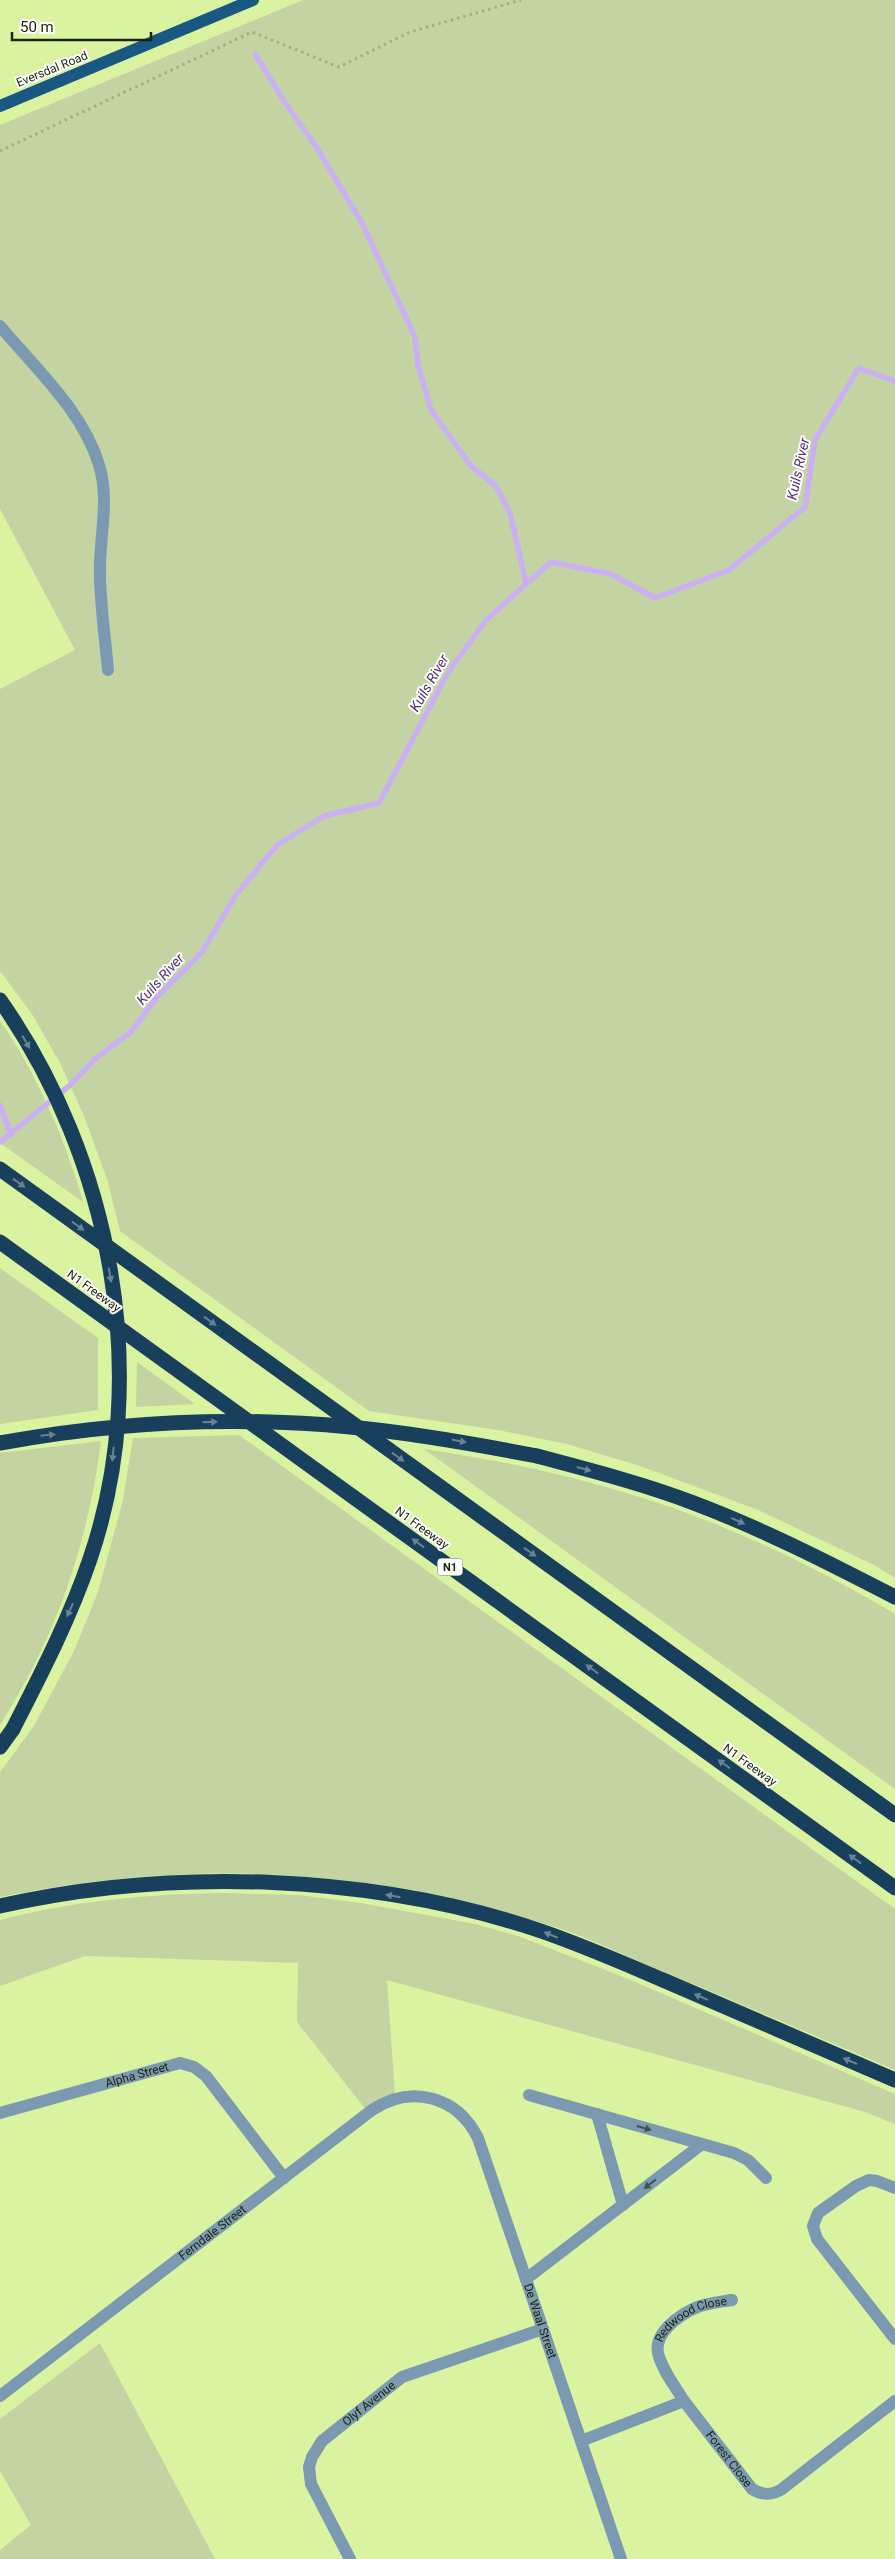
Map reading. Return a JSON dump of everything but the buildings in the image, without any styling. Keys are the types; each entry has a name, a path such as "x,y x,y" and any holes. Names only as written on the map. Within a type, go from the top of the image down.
{"highway":[{"path":"0,1000 37,1062 82,1158 102,1227 116,1308 119,1395 110,1479 91,1558 52,1650 13,1729 0,1747"},
{"path":"0,1169 895,1815"},
{"name":"N1 Freeway","path":"2,1244 895,1888"},
{"path":"0,1443 43,1435 207,1421 350,1427 446,1439 537,1456 690,1501 736,1519 895,1597"},
{"path":"0,1906 134,1885 249,1882 356,1890 453,1906 541,1931 895,2080"}],"main road":[{"name":"Eversdal Road","path":"0,106 253,0"}],"street":[{"path":"0,326 66,406 87,437 99,464 105,488 100,565 108,670"},
{"name":"Alpha Street","path":"0,2113 180,2063 194,2067 206,2076 284,2178"},
{"path":"528,2095 702,2144 748,2160 766,2178"},
{"name":"Ferndale Street","path":"0,2396 381,2104 402,2096 435,2098"},
{"name":"De Waal Street","path":"435,2098 455,2108 472,2127 622,2559"},
{"path":"597,2114 623,2205"},
{"path":"526,2279 702,2144"},
{"path":"895,2188 877,2181 862,2182 818,2213 813,2226 817,2239 895,2339"},
{"name":"Redwood Close","path":"684,2401 661,2362 658,2352 659,2338 669,2326 694,2308 732,2300"},
{"name":"Olyf Avenue","path":"350,2559 310,2484 312,2457 322,2440 402,2377 543,2329"},
{"path":"581,2441 684,2401"},
{"name":"Forest Close","path":"684,2401 752,2489 766,2494 782,2489 895,2401"}],"path":[{"path":"0,151 252,32 339,67 410,32 521,0"}],"green space":[{"path":"303,0 895,0 895,1578 874,1565 758,1510 640,1466 567,1444 498,1430 369,1411 120,1231 108,1182 84,1116 60,1063 32,1014 0,971 0,689 75,650 0,509 0,125"},
{"path":"0,1021 26,1062 49,1108 68,1156 83,1202 0,1143"},
{"path":"0,1268 98,1338 98,1410 0,1424"},
{"path":"137,1362 195,1404 136,1407"},
{"path":"239,1435 895,1909 895,2070 598,1943 558,1928 488,1908 419,1892 350,1881 281,1875 212,1874 143,1877 72,1885 0,1897 0,1772 34,1726 74,1651 98,1592 123,1500 133,1438"},
{"path":"101,1441 88,1516 67,1589 38,1658 0,1725 0,1453"},
{"path":"424,1449 549,1472 599,1485 693,1515 763,1544 895,1614 895,1789"},
{"path":"222,1893 299,1895 361,1903 475,1924 518,1936 626,1978 895,2094 895,2124 865,2112 387,1980 395,2096 367,2111 297,2022 298,1963 85,1956 0,1986 0,1920 83,1903 139,1897"},
{"path":"100,2343 215,2559 0,2559 0,2550 31,2525 0,2471 0,2419"}],"waterway":[{"path":"255,54 284,101 317,148 362,223 415,337 418,365 431,410 471,466 496,486 510,513 526,583"},
{"name":"Kuils River","path":"0,1142 69,1086 96,1058 130,1033 158,996 202,952 236,895 277,845 324,816 379,803 449,671 487,619 551,562 611,574 655,598 729,570 805,507 815,440 859,368 895,381"},
{"path":"0,1105 11,1135"}]}
